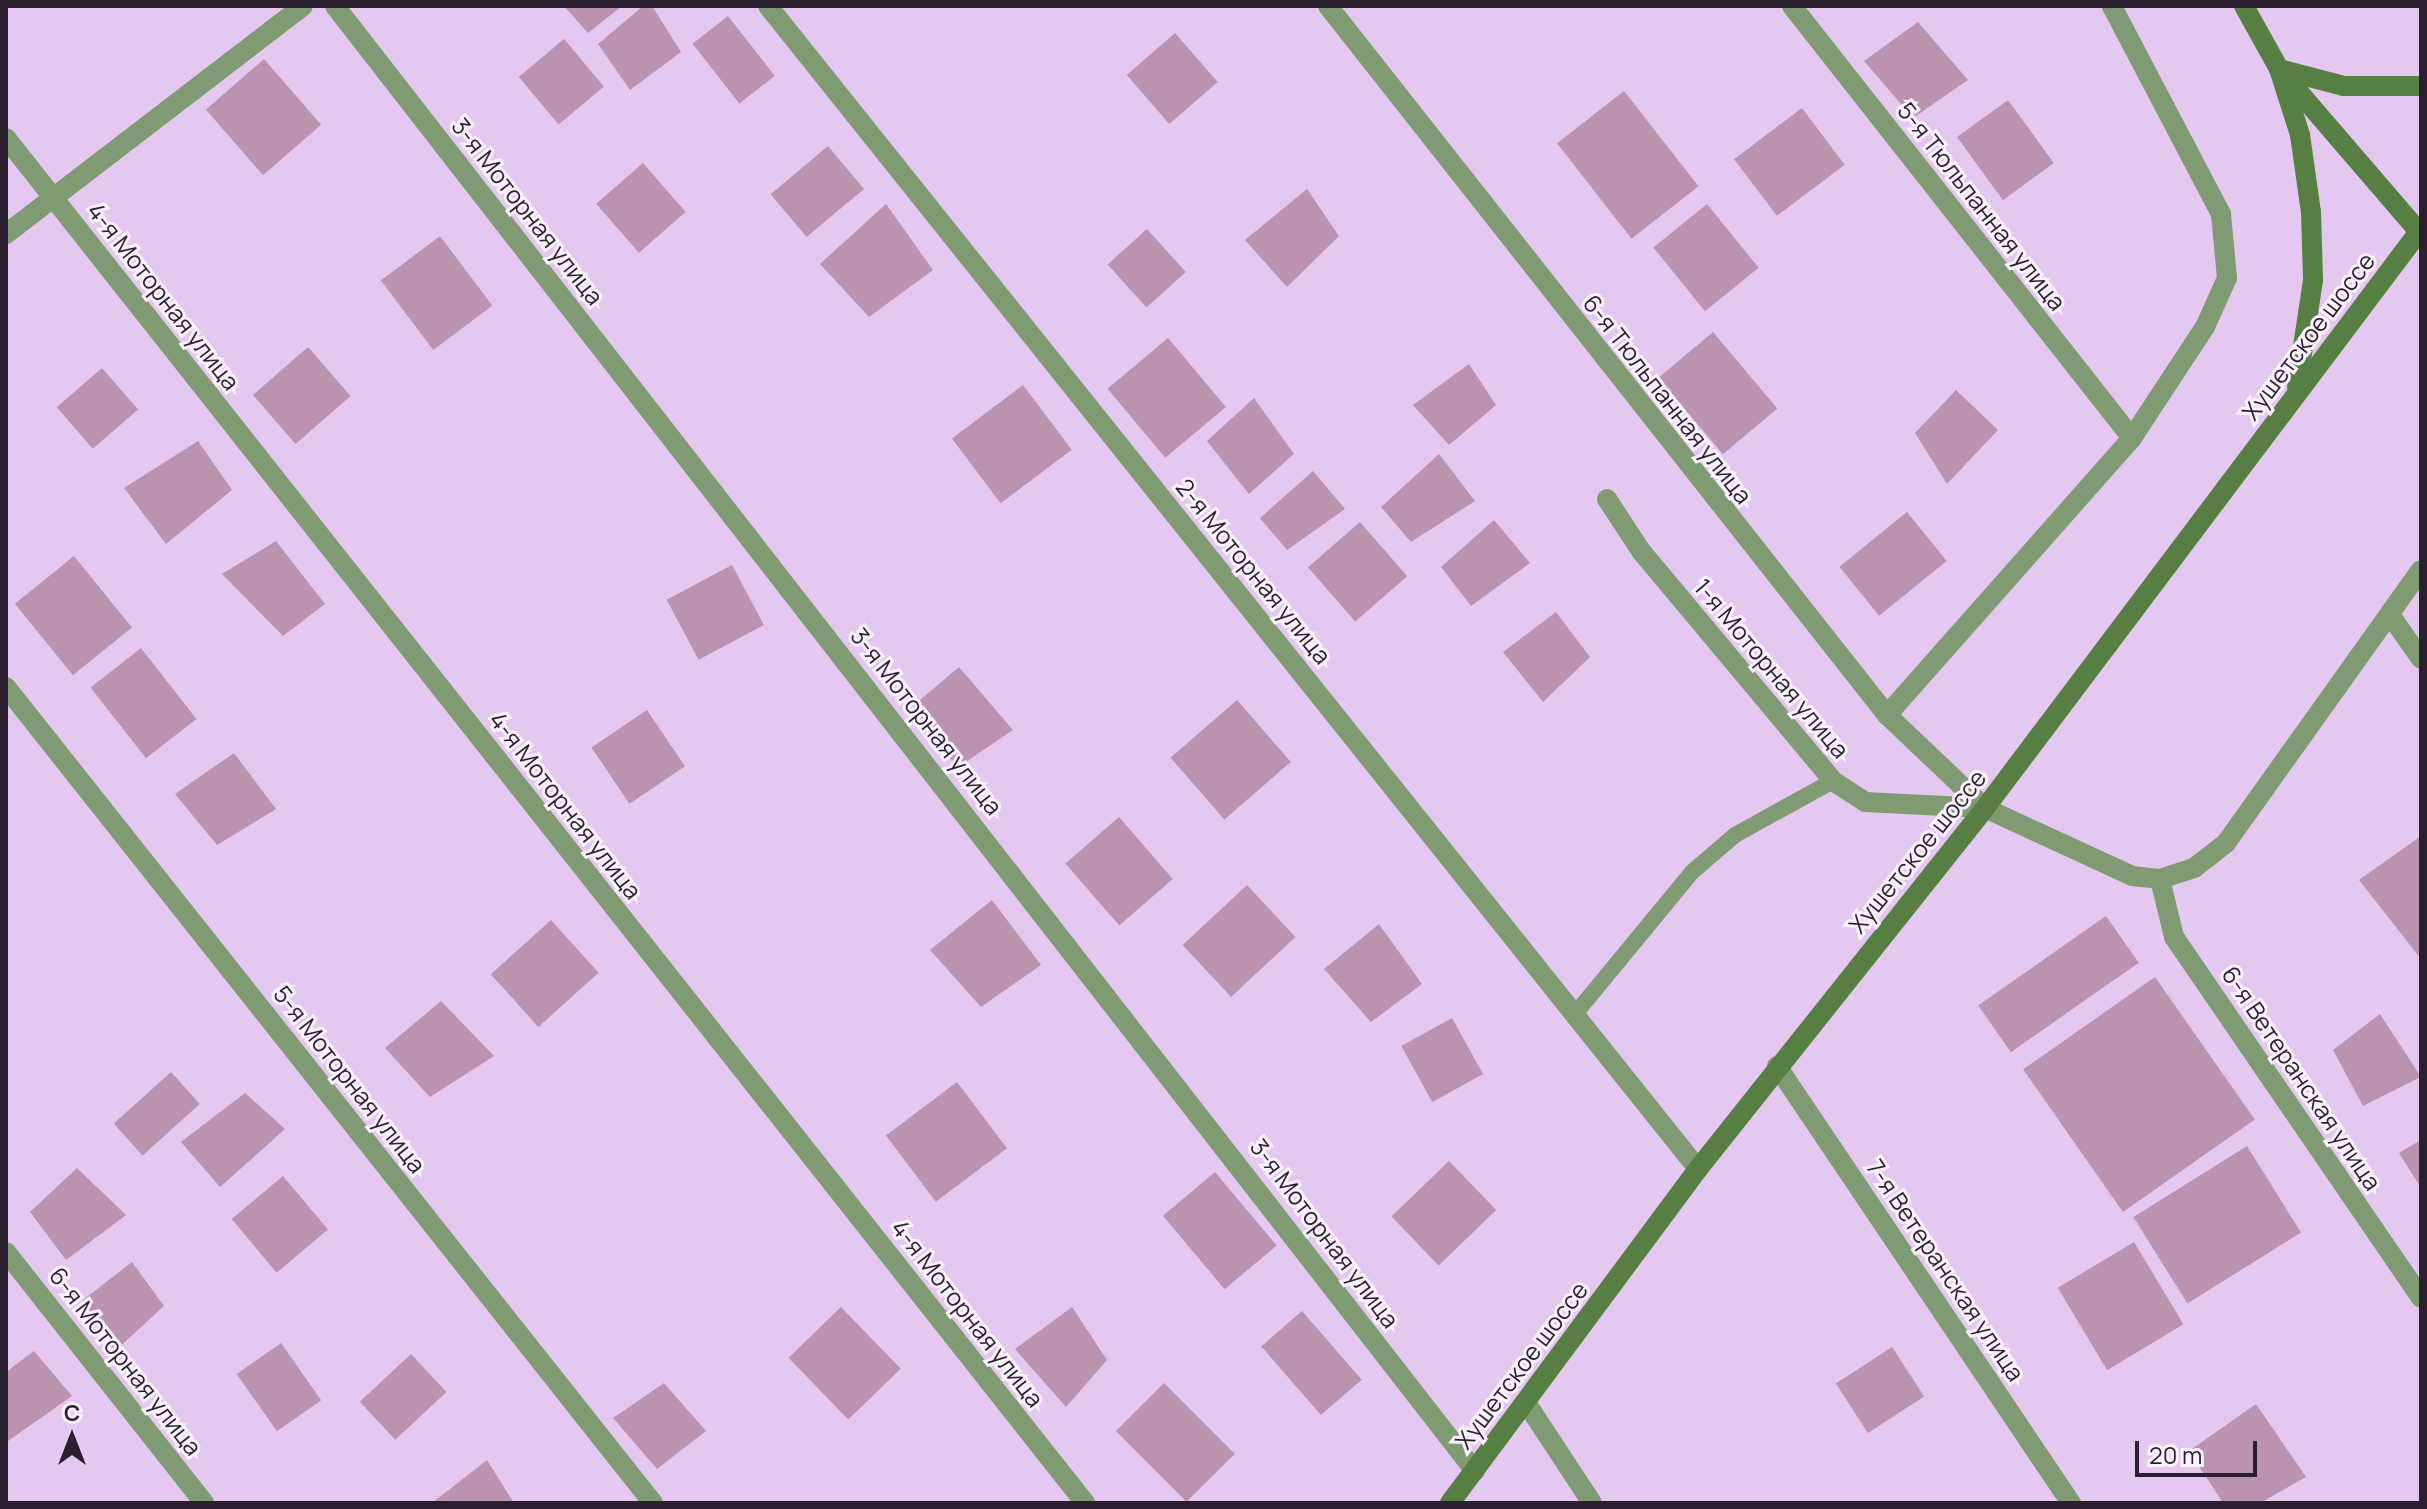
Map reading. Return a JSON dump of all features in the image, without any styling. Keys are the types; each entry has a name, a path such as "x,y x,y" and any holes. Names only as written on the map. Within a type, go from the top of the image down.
{"main road":[{"path":"2244,6 2279,69 2300,135 2311,212 2313,280 2295,395"},
{"path":"2279,69 2344,86 2421,86"},
{"path":"2279,69 2420,230"},
{"name":"Хушетское шоссе","path":"1450,1503 1527,1404 1698,1169 1985,808 2420,230"}],"street":[{"path":"6,234 303,6"},
{"name":"3-я Моторная улица","path":"335,6 1475,1471"},
{"name":"2-я Моторная улица","path":"768,6 1698,1169"},
{"name":"6-я Тюльпанная улица","path":"1328,6 1887,715 1985,808"},
{"name":"5-я Тюльпанная улица","path":"1792,6 2132,438"},
{"path":"1887,715 2132,438 2205,327 2227,278 2221,214 2112,6"},
{"name":"4-я Моторная улица","path":"6,138 1085,1503"},
{"name":"1-я Моторная улица","path":"1607,499 1641,551 1833,781 1865,802 1985,808"},
{"path":"1985,808 2093,862 2160,879 2194,868 2226,843 2421,570"},
{"path":"2391,616 2421,659"},
{"name":"5-я Моторная улица","path":"6,687 653,1503"},
{"name":"6-я Ветеранская улица","path":"2160,879 2174,937 2421,1298"},
{"name":"7-я Ветеранская улица","path":"1777,1066 2071,1503"},
{"name":"6-я Моторная улица","path":"6,1252 204,1503"},
{"path":"1527,1404 1592,1503"}],"lane":[{"path":"1575,1014 1692,872 1735,835 1833,781"}],"building":[{"path":"564,6 622,6 588,33"},
{"path":"643,6 652,6 681,52 630,90 598,44"},
{"path":"728,16 775,76 739,104 693,44"},
{"path":"1918,22 1968,80 1913,118 1864,61"},
{"path":"1175,33 1218,82 1169,124 1127,75"},
{"path":"564,39 604,86 559,124 519,77"},
{"path":"264,59 321,125 263,175 206,110"},
{"path":"1624,91 1698,186 1632,239 1557,143"},
{"path":"2008,100 2054,163 2003,200 1957,137"},
{"path":"1802,108 1845,165 1777,216 1734,159"},
{"path":"828,146 864,189 807,237 771,194"},
{"path":"643,163 686,212 639,253 596,204"},
{"path":"1307,189 1339,236 1287,287 1245,240"},
{"path":"886,204 933,270 869,317 820,264"},
{"path":"1707,204 1759,268 1705,311 1653,247"},
{"path":"1147,229 1186,272 1146,308 1108,264"},
{"path":"440,236 492,305 433,350 381,281"},
{"path":"1713,332 1777,409 1723,454 1659,378"},
{"path":"1168,338 1226,407 1165,458 1107,389"},
{"path":"308,347 351,396 296,444 253,395"},
{"path":"1469,364 1496,405 1449,445 1413,405"},
{"path":"102,368 138,410 93,449 57,407"},
{"path":"1023,385 1072,450 1001,503 952,439"},
{"path":"1956,390 1998,430 1947,484 1915,433"},
{"path":"1254,398 1294,454 1249,494 1207,441"},
{"path":"198,441 232,490 166,544 124,488"},
{"path":"1439,454 1475,501 1411,542 1381,507"},
{"path":"1313,471 1345,509 1287,550 1260,518"},
{"path":"1907,512 1947,561 1879,616 1839,567"},
{"path":"1494,520 1530,563 1471,606 1441,567"},
{"path":"1360,522 1407,576 1355,622 1308,567"},
{"path":"276,541 325,604 283,636 222,574"},
{"path":"74,556 132,627 73,675 15,604"},
{"path":"732,565 764,625 699,660 667,600"},
{"path":"1556,612 1590,657 1543,702 1503,652"},
{"path":"141,648 196,719 146,758 91,687"},
{"path":"959,667 1013,730 957,768 913,706"},
{"path":"1237,700 1291,762 1224,820 1171,758"},
{"path":"647,710 685,766 629,804 591,747"},
{"path":"234,753 276,809 217,845 175,794"},
{"path":"1119,817 1173,879 1119,925 1065,864"},
{"path":"2421,836 2421,959 2359,880"},
{"path":"1247,885 1295,937 1231,997 1183,945"},
{"path":"992,900 1041,965 981,1007 930,950"},
{"path":"2106,916 2139,963 2011,1052 1978,1005"},
{"path":"551,920 599,973 538,1027 491,974"},
{"path":"1379,924 1422,984 1371,1022 1324,969"},
{"path":"2155,977 2255,1120 2123,1212 2023,1069"},
{"path":"441,1001 494,1056 430,1097 385,1048"},
{"path":"2380,1014 2421,1077 2363,1106 2333,1050"},
{"path":"1452,1018 1483,1074 1432,1102 1401,1046"},
{"path":"171,1072 200,1104 143,1155 114,1124"},
{"path":"957,1082 1007,1148 936,1202 886,1136"},
{"path":"245,1093 285,1129 220,1187 181,1142"},
{"path":"2421,1140 2421,1188 2399,1153"},
{"path":"2247,1146 2301,1233 2187,1304 2133,1217"},
{"path":"1449,1161 1496,1210 1439,1265 1391,1217"},
{"path":"77,1168 126,1215 66,1260 30,1212"},
{"path":"1215,1172 1277,1246 1225,1289 1163,1216"},
{"path":"283,1176 328,1230 277,1273 232,1219"},
{"path":"2134,1242 2183,1324 2107,1370 2058,1288"},
{"path":"132,1262 164,1306 115,1351 83,1300"},
{"path":"841,1307 901,1369 848,1420 788,1358"},
{"path":"1072,1307 1107,1360 1066,1407 1015,1349"},
{"path":"1302,1311 1362,1380 1321,1415 1261,1346"},
{"path":"281,1343 321,1400 277,1431 237,1374"},
{"path":"1892,1347 1924,1396 1868,1433 1836,1383"},
{"path":"34,1351 72,1396 8,1441 6,1372"},
{"path":"411,1354 446,1392 395,1440 360,1402"},
{"path":"664,1383 706,1431 657,1469 613,1418"},
{"path":"1164,1383 1235,1454 1187,1502 1116,1431"},
{"path":"2256,1404 2306,1477 2260,1503 2223,1503 2189,1451"},
{"path":"487,1460 514,1503 432,1503"}]}
